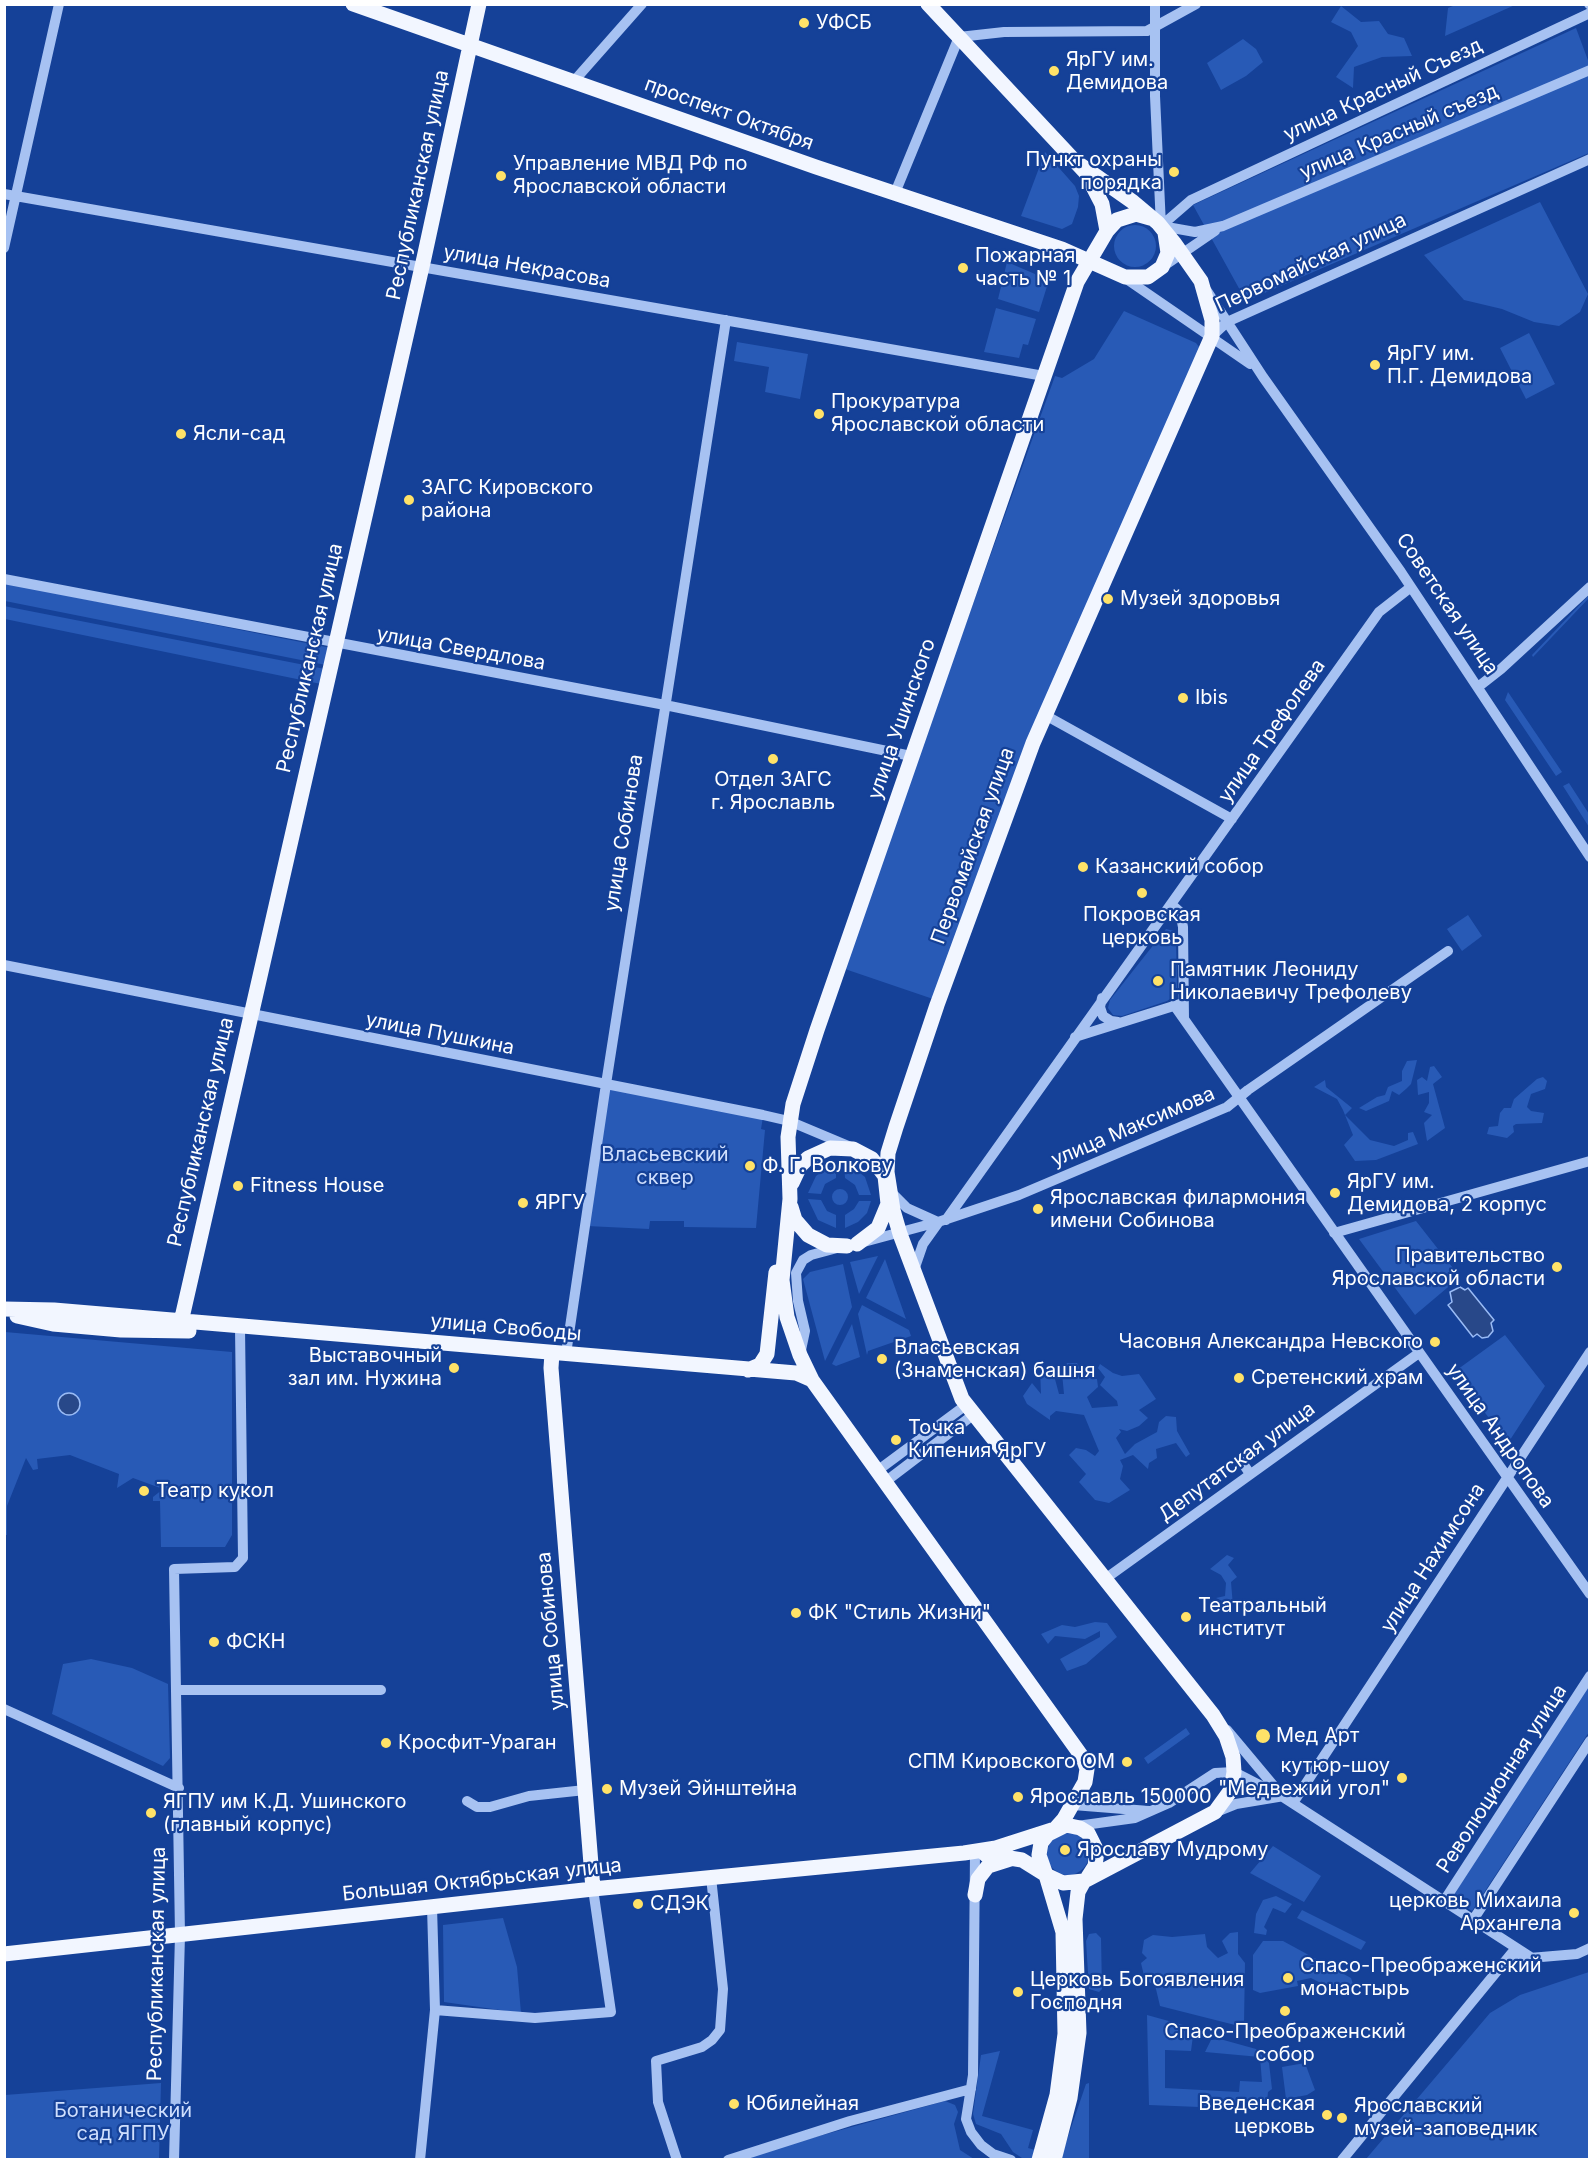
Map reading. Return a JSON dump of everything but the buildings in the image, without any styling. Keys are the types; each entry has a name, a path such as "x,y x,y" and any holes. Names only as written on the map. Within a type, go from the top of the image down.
{"main road":[{"name":"проспект Октября","path":"353,4 1062,249 1119,275"},
{"name":"Республиканская улица","path":"180,1328 249,1014 422,266 479,4"},
{"path":"928,4 1076,162 1097,192 1105,236 1107,262 1119,275 1142,279 1158,270 1168,253 1160,226 1142,215 1130,215 1117,220 1105,236 1088,246 1062,249 1076,268 1077,282"},
{"path":"1076,162 1160,226 1183,253 1201,281 1212,321 1212,336"},
{"name":"улица Ушинского","path":"790,1199 789,1121 808,1058 1077,282 1105,236"},
{"name":"Первомайская улица","path":"1212,336 1045,715 985,870 888,1153 888,1186 900,1234 969,1410 1213,1715 1230,1745 1234,1772"},
{"path":"748,1370 760,1365 767,1354 775,1279 783,1249 790,1187 800,1166 819,1151 842,1147 864,1153 879,1167 888,1186 888,1204 883,1220 872,1234 852,1245 826,1245 808,1235 795,1220 790,1199"},
{"path":"783,1249 786,1306 800,1355 812,1380 1083,1758 1086,1778 1073,1805 1040,1848 1040,1862 1063,1932 1066,1999 1065,2034 1048,2154"},
{"name":"улица Свободы","path":"4,1311 180,1328 240,1328 796,1373 812,1380"},
{"name":"улица Собинова","path":"559,1353 551,1368 593,1889"},
{"name":"улица Свободы","path":"768,1371 786,1365 800,1355"},
{"path":"1046,1875 1063,1883 1086,1879 1215,1812 1228,1797 1234,1772"},
{"path":"1048,2154 1070,2098 1078,2044 1079,1988 1075,1919 1078,1892 1097,1859 1096,1844 1088,1833 1072,1826 1054,1829"},
{"name":"Большая Октябрьская улица","path":"4,1954 711,1876 980,1852 1054,1829"},
{"path":"975,1870 980,1852"},
{"name":"Большая Октябрьская улица","path":"980,1852 1022,1860 1046,1875"},
{"path":"975,1895 978,1879 988,1866 1003,1859 1022,1860"}],"street":[{"path":"4,248 59,4"},
{"path":"574,81 642,4"},
{"path":"1155,4 1160,226 1195,232 1223,226"},
{"path":"895,193 959,37 997,32 1155,29 1196,4"},
{"name":"улица Красный Съезд","path":"1160,226 1191,200 1590,13"},
{"name":"улица Красный съезд","path":"1223,226 1590,70"},
{"name":"Первомайская улица","path":"1212,336 1227,322 1590,159"},
{"name":"улица Некрасова","path":"4,194 1044,376"},
{"path":"1158,270 1223,226"},
{"name":"Советская улица","path":"1119,275 1241,356 1263,377"},
{"name":"Советская улица","path":"1201,281 1263,377 1411,587 1590,857"},
{"name":"улица Собинова","path":"559,1353 606,1084 726,320"},
{"name":"улица Свердлова","path":"4,579 665,705 911,756"},
{"name":"улица Трефолева","path":"914,1270 923,1244 1171,904 1379,612 1411,587"},
{"path":"1478,687 1502,669 1590,588"},
{"path":"1045,715 1232,819"},
{"path":"1074,1038 1179,1004 1183,927 1180,912 1171,904"},
{"name":"улица Максимова","path":"800,1355 805,1331 795,1283 799,1266 811,1255 900,1234 1019,1195 1227,1107 1448,951"},
{"name":"улица Пушкина","path":"4,965 789,1121 864,1153"},
{"path":"1102,998 1100,1007 1103,1016 1111,1022 1122,1022"},
{"name":"улица Андропова","path":"1179,1004 1184,1019 1239,1098 1590,1594"},
{"path":"1334,1233 1590,1161"},
{"path":"888,1186 907,1208 942,1221"},
{"name":"Республиканская улица","path":"174,2160 180,1935 174,1569 236,1567 243,1558 240,1328"},
{"name":"улица Нахимсона","path":"1293,1803 1590,1352"},
{"name":"Депутатская улица","path":"1105,1579 1419,1353"},
{"path":"881,1476 969,1410"},
{"path":"1242,1462 1250,1474"},
{"name":"Революционная улица","path":"1444,1901 1590,1677"},
{"path":"177,1690 381,1690"},
{"path":"4,1709 179,1788"},
{"name":"Первомайская улица","path":"1213,1715 1283,1797 1532,1958"},
{"path":"1473,1920 1590,1741"},
{"path":"1072,1826 1114,1822 1152,1811 1215,1773 1234,1772 1283,1797"},
{"name":"улица Нахимсона","path":"1283,1797 1306,1782"},
{"path":"467,1801 477,1807 490,1807 529,1796 585,1790"},
{"path":"1215,1812 1236,1804 1283,1797"},
{"path":"1073,1805 1152,1811"},
{"path":"975,1870 971,2089 967,2113 968,2125 981,2145 993,2154 1011,2160"},
{"path":"676,2160 658,2102 656,2061 702,2046 712,2040 720,2030 723,1989 711,1876"},
{"name":"улица Собинова","path":"435,2010 535,2018 611,2012 593,1889"},
{"path":"420,2160 435,2010 432,1907"},
{"path":"1342,2160 1516,1948"},
{"path":"1506,1960 1577,1954 1590,1948"},
{"path":"728,2160 850,2121 971,2089"}],"green space":[{"path":"1458,4 1515,5 1445,36 1448,8"},
{"path":"1341,6 1361,22 1379,21 1388,34 1404,38 1412,56 1382,57 1354,67 1353,88 1336,77 1358,46 1351,32 1331,22"},
{"path":"1576,28 1589,63 1589,153 1246,301 1193,205"},
{"path":"1243,39 1256,49 1263,62 1246,76 1221,90 1207,63"},
{"path":"1045,152 1075,186 1079,196 1072,224 1062,229 1021,216"},
{"path":"1540,202 1588,294 1580,312 1559,326 1534,322 1502,309 1464,300 1424,255"},
{"path":"1135,225 1150,231 1156,246 1150,261 1135,267 1120,261 1114,246 1120,231"},
{"path":"1007,262 1049,280 1039,312 998,299"},
{"path":"996,308 1036,319 1028,345 1023,344 1019,358 984,352"},
{"path":"1124,311 1196,343 1203,352 1042,714 936,1000 842,968 1055,376 1062,378 1094,359"},
{"path":"1529,333 1555,384 1526,399 1500,348"},
{"path":"737,342 808,354 800,399 765,392 769,367 734,361"},
{"path":"4,583 331,648 326,665 5,601"},
{"path":"1589,595 1589,598 1533,657 1532,655"},
{"path":"4,606 325,669 321,684 5,619"},
{"path":"1508,692 1562,772 1556,776 1505,700"},
{"path":"1569,783 1589,814 1589,827 1563,786"},
{"path":"1468,915 1482,936 1462,951 1447,929"},
{"path":"1166,929 1174,931 1176,939 1177,989 1174,996 1167,1001 1122,1016 1113,1015 1108,1008 1110,1000"},
{"path":"1417,1060 1411,1084 1399,1095 1392,1091 1389,1101 1366,1111 1359,1108 1385,1095 1388,1087 1402,1081 1402,1071 1407,1061"},
{"path":"1434,1066 1442,1077 1433,1084 1445,1128 1427,1141 1424,1123 1432,1115 1424,1112 1429,1103 1429,1092 1418,1095 1417,1080 1422,1077 1427,1081 1430,1067"},
{"path":"1543,1077 1547,1081 1545,1089 1531,1094 1527,1107 1531,1111 1544,1113 1542,1123 1516,1124 1513,1126 1514,1132 1507,1138 1487,1134 1489,1127 1498,1126 1500,1113 1504,1108 1511,1108 1514,1099 1537,1079"},
{"path":"1325,1080 1326,1087 1352,1108 1345,1115 1337,1099 1314,1087"},
{"name":"Власьевский сквер","path":"608,1086 763,1117 761,1129 765,1130 756,1228 684,1227 684,1221 650,1221 649,1229 587,1226"},
{"path":"1345,1115 1370,1140 1394,1146 1408,1140 1408,1133 1413,1132 1418,1144 1376,1160 1355,1161 1344,1145 1353,1135"},
{"path":"836,1165 836,1178 825,1184 821,1194 808,1193 816,1176"},
{"path":"844,1165 855,1169 865,1177 871,1195 859,1195 855,1185 845,1178"},
{"path":"840,1189 846,1191 848,1197 846,1203 840,1205 834,1203 832,1197 834,1191"},
{"path":"808,1199 821,1200 827,1211 836,1215 836,1228 818,1220"},
{"path":"859,1201 871,1201 867,1213 858,1222 845,1228 845,1215 854,1209"},
{"path":"1416,1221 1460,1277 1415,1315 1359,1239"},
{"path":"878,1256 859,1294 850,1262"},
{"path":"885,1259 906,1319 866,1298"},
{"path":"843,1264 852,1307 825,1361 803,1279 810,1272"},
{"path":"862,1305 909,1330 911,1336 868,1351 867,1355 858,1314"},
{"path":"852,1324 860,1357 836,1366 832,1364"},
{"path":"5,1332 232,1352 232,1535 225,1547 161,1547 160,1501 153,1501 153,1497 163,1489 133,1478 117,1488 119,1474 70,1455 37,1459 38,1469 33,1470 26,1458 7,1506 7,1535 5,1535"},
{"path":"1505,1335 1545,1386 1508,1443 1454,1372"},
{"path":"1067,1363 1077,1363 1084,1377 1097,1379 1098,1387 1087,1397 1092,1408 1118,1406 1117,1401 1100,1385 1105,1377 1098,1368 1100,1364 1122,1376 1139,1374 1156,1399 1139,1410 1148,1418 1139,1426 1127,1431 1119,1429 1121,1432 1116,1438 1125,1454 1135,1444 1157,1432 1159,1422 1166,1416 1176,1417 1177,1431 1190,1454 1186,1457 1176,1443 1156,1449 1157,1458 1149,1463 1148,1469 1133,1455 1120,1460 1123,1466 1120,1479 1130,1490 1109,1503 1095,1500 1079,1482 1086,1474 1069,1455 1076,1448 1086,1450 1095,1456 1099,1451 1084,1415 1056,1411 1050,1416 1050,1420 1027,1404 1023,1396 1032,1383 1041,1394 1040,1368 1052,1368 1059,1394 1064,1394 1062,1373"},
{"path":"1227,1555 1234,1558 1228,1565 1237,1577 1231,1582 1233,1606 1216,1598 1225,1596 1226,1583 1221,1575 1210,1569"},
{"path":"1095,1622 1107,1623 1117,1637 1086,1664 1067,1671 1060,1659 1100,1637 1100,1631 1085,1639 1055,1636 1048,1644 1041,1634 1062,1625 1075,1627"},
{"path":"91,1659 132,1668 168,1684 170,1758 163,1766 52,1714 63,1664"},
{"path":"1589,1682 1589,1732 1472,1911 1453,1899 1454,1894"},
{"path":"1186,1728 1190,1734 1148,1764 1144,1758"},
{"path":"1068,1833 1083,1839 1089,1854 1083,1869 1068,1875 1053,1869 1047,1854 1053,1839"},
{"path":"1273,1846 1321,1876 1304,1902 1250,1873"},
{"path":"1276,1896 1292,1904 1285,1913 1273,1908 1264,1927 1267,1930 1266,1935 1254,1933 1256,1914 1263,1900"},
{"path":"1302,1910 1366,1942 1361,1950 1297,1918"},
{"path":"503,1918 517,1967 521,2013 444,2002 443,1925"},
{"path":"1238,1932 1238,1954 1245,1963 1244,2024 1235,2025 1160,2006 1155,1985 1145,1980 1141,1963 1147,1958 1142,1953 1144,1940 1153,1935 1172,1937 1205,1934 1207,1947 1218,1958 1228,1953 1222,1941 1230,1933"},
{"path":"1096,1933 1101,1938 1102,1989 1099,1992 1089,1989 1086,1941 1089,1934"},
{"path":"1263,1941 1283,1941 1351,1978 1356,1993 1346,1996 1311,1978 1297,1981 1298,1986 1260,1993 1253,1990 1253,1955"},
{"path":"1589,1972 1589,2159 1366,2159 1490,2013 1520,1995"},
{"path":"1147,2015 1194,2028 1191,2051 1165,2050 1165,2088 1239,2092 1240,2081 1262,2082 1260,2057 1205,2052 1211,2040 1220,2039 1256,2049 1269,2063 1272,2089 1268,2092 1267,2102 1225,2108 1149,2105"},
{"path":"1000,2051 982,2116 1033,2130 1028,2148 1061,2157 1086,2084 1089,2083 1089,2159 1022,2158 1013,2152 1001,2134 976,2124 973,2114 981,2055"},
{"path":"1305,2063 1315,2090 1307,2095 1286,2099 1282,2067"},
{"name":"Ботанический сад ЯГПУ","path":"161,2083 159,2159 5,2159 5,2095"},
{"path":"945,2101 955,2105 958,2112 954,2124 960,2150 974,2159 743,2160 751,2155"}],"shaded area":[{"path":"1460,1287 1465,1290 1468,1288 1494,1320 1491,1323 1493,1331 1488,1337 1482,1338 1477,1334 1473,1337 1448,1305 1452,1302 1450,1292"},
{"path":"69,1393 77,1396 80,1404 77,1412 69,1415 61,1412 58,1404 61,1396"}],"place":[{"name":"УФСБ","path":"804,23"},
{"name":"ЯрГУ им. Демидова","path":"1054,71"},
{"name":"Пункт охраны порядка","path":"1174,172"},
{"name":"Управление МВД РФ по Ярославской области","path":"501,176"},
{"name":"Пожарная часть № 1","path":"963,268"},
{"name":"ЯрГУ им. П.Г. Демидова","path":"1375,365"},
{"name":"Прокуратура Ярославской области","path":"819,414"},
{"name":"Ясли-сад","path":"181,434"},
{"name":"ЗАГС Кировского района","path":"409,500"},
{"name":"Музей здоровья","path":"1108,599"},
{"name":"Ibis","path":"1183,698"},
{"name":"Отдел ЗАГС г. Ярославль","path":"773,759"},
{"name":"Казанский собор","path":"1083,867"},
{"name":"Покровская церковь","path":"1142,893"},
{"name":"Памятник Леониду Николаевичу Трефолеву","path":"1158,981"},
{"name":"Ф. Г. Волкову","path":"750,1166"},
{"name":"Fitness House","path":"238,1186"},
{"name":"ЯрГУ им. Демидова, 2 корпус","path":"1335,1193"},
{"name":"ЯРГУ","path":"523,1203"},
{"name":"Ярославская филармония имени Собинова","path":"1038,1209"},
{"name":"Правительство Ярославской области","path":"1557,1267"},
{"name":"Часовня Александра Невского","path":"1435,1342"},
{"name":"Власьевская (Знаменская) башня","path":"882,1359"},
{"name":"Выставочный зал им. Нужина","path":"454,1368"},
{"name":"Сретенский храм","path":"1239,1378"},
{"name":"Точка Кипения ЯрГУ","path":"896,1440"},
{"name":"Театр кукол","path":"144,1491"},
{"name":"ФК \"Стиль Жизни\"","path":"796,1613"},
{"name":"Театральный институт","path":"1186,1617"},
{"name":"ФСКН","path":"214,1642"},
{"name":"Мед Арт","path":"1263,1736"},
{"name":"Кросфит-Ураган","path":"386,1743"},
{"name":"СПМ Кировского ОМ","path":"1127,1762"},
{"name":"кутюр-шоу \"Медвежий угол\"","path":"1402,1778"},
{"name":"Музей Эйнштейна","path":"607,1789"},
{"name":"Ярославль 150000","path":"1018,1797"},
{"name":"ЯГПУ им К.Д. Ушинского (главный корпус)","path":"151,1813"},
{"name":"Ярославу Мудрому","path":"1065,1850"},
{"name":"СДЭК","path":"638,1904"},
{"name":"церковь Михаила Архангела","path":"1574,1913"},
{"name":"Спасо-Преображенский монастырь","path":"1288,1978"},
{"name":"Церковь Богоявления Господня","path":"1018,1992"},
{"name":"Спасо-Преображенский собор","path":"1285,2011"},
{"name":"Юбилейная","path":"734,2104"},
{"name":"Введенская церковь","path":"1327,2115"},
{"name":"Ярославский музей-заповедник","path":"1342,2118"}]}
